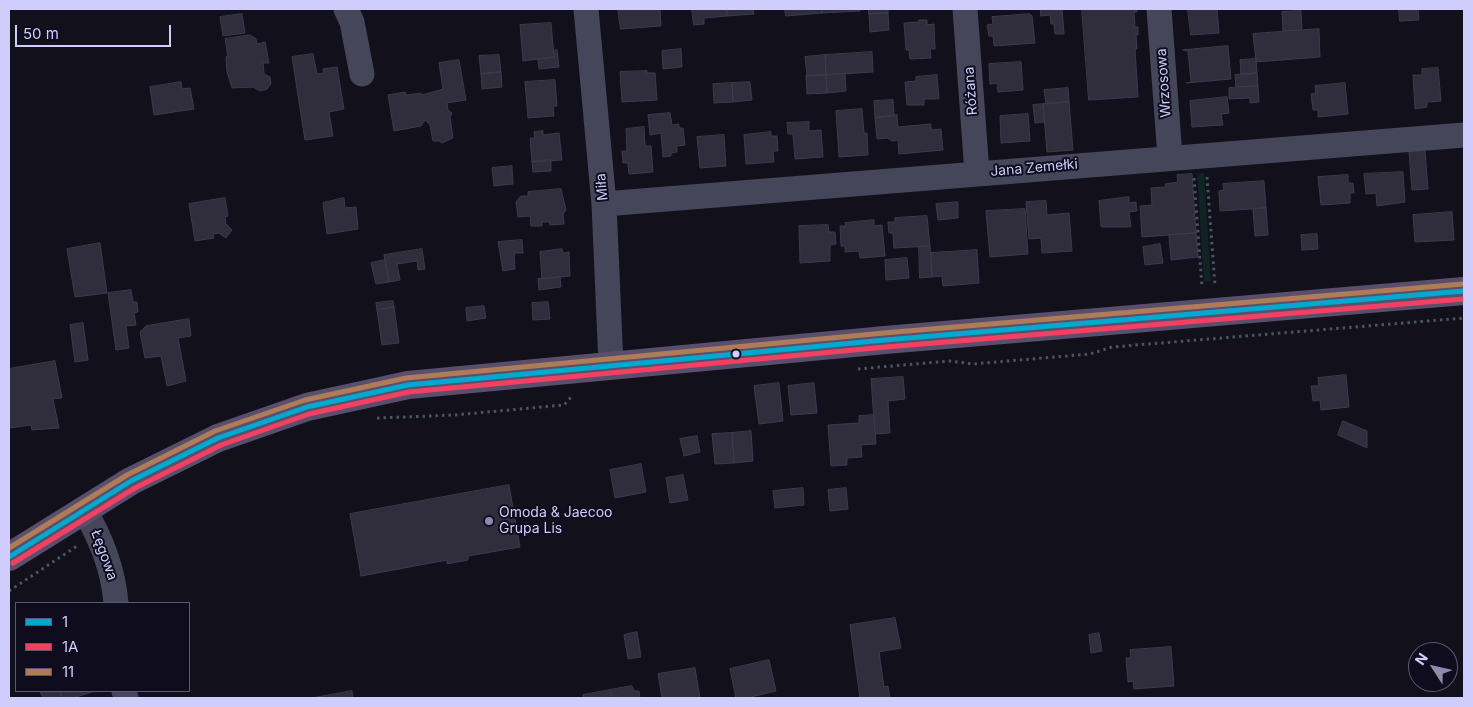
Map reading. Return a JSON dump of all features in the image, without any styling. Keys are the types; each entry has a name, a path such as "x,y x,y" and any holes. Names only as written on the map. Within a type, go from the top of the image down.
{"main road":[{"path":"9,557 131,481 209,442 261,421 307,407 408,385 612,365 1464,291"}],"street":[{"path":"346,9 352,22 362,74"},
{"name":"Miła","path":"586,9 604,204 612,365"},
{"name":"Różana","path":"965,9 977,173"},
{"name":"Wrzosowa","path":"1159,9 1189,155"},
{"name":"Jana Zemełki","path":"604,204 1189,155 1464,135"},
{"name":"Łęgowa","path":"84,509 98,533 111,570 116,602"}],"path":[{"path":"1189,155 1215,286"},
{"path":"1189,155 1202,287"},
{"path":"852,369 950,361 973,364 1090,354 1112,347 1464,318"},
{"path":"375,419 454,415 564,405 572,395 577,394"},
{"path":"9,591 98,533"}],"green space":[{"path":"1204,173 1211,281 1204,282 1197,174"}],"building":[{"path":"618,9 660,9 661,26 621,29"},
{"path":"692,9 727,9 727,16 704,18 704,24 694,25"},
{"path":"727,9 753,9 754,14 727,16"},
{"path":"785,9 822,9 822,13 786,16"},
{"path":"822,9 860,9 860,11 822,13"},
{"path":"869,9 888,9 888,13 869,14"},
{"path":"1041,9 1062,9 1064,34 1055,34 1054,24 1051,24 1050,15 1041,16"},
{"path":"1082,9 1137,9 1137,12 1134,12 1135,27 1138,27 1138,35 1136,35 1137,49 1135,49 1138,97 1089,100"},
{"path":"1188,9 1217,9 1219,33 1191,35"},
{"path":"1399,9 1418,9 1419,20 1400,21"},
{"path":"1301,11 1302,30 1283,31 1282,12"},
{"path":"888,13 889,30 870,32 869,14"},
{"path":"242,14 245,33 223,36 220,17"},
{"path":"1030,14 1032,16 1035,43 994,46 993,36 989,36 987,25 993,24 992,17"},
{"path":"919,20 927,20 927,25 934,24 935,49 930,49 931,58 910,59 909,50 906,50 904,23 919,22"},
{"path":"551,23 554,57 523,61 520,25"},
{"path":"1319,29 1320,57 1256,62 1253,34"},
{"path":"250,35 256,39 257,44 265,42 269,63 263,63 264,74 270,77 271,84 267,89 260,91 253,87 232,88 227,72 226,57 228,56 225,39"},
{"path":"1228,46 1231,79 1186,83 1191,82 1188,51 1183,50"},
{"path":"681,49 682,67 663,69 662,51"},
{"path":"557,50 559,67 539,69 538,59 554,57 553,51"},
{"path":"872,52 873,72 826,75 825,55"},
{"path":"313,54 317,74 324,73 323,69 337,67 344,109 329,112 333,136 305,140 292,57"},
{"path":"499,55 501,72 481,74 479,56"},
{"path":"825,55 826,75 807,76 805,57"},
{"path":"1256,59 1257,73 1241,75 1240,60"},
{"path":"459,60 466,100 447,103 448,110 452,113 450,117 453,138 442,143 433,141 430,125 425,120 421,126 394,131 388,95 405,92 406,95 421,93 422,95 443,89 439,63"},
{"path":"1021,62 1023,90 998,92 997,83 990,84 989,64"},
{"path":"1438,68 1441,101 1427,102 1427,107 1415,109 1413,75 1422,75 1422,69"},
{"path":"647,71 647,73 655,73 657,100 622,102 620,72"},
{"path":"501,72 502,87 482,89 481,74"},
{"path":"1257,73 1258,86 1236,87 1235,75"},
{"path":"845,74 846,91 827,93 826,75"},
{"path":"826,75 827,93 807,94 806,76"},
{"path":"937,75 939,99 924,99 924,105 907,105 905,82 916,81 916,77"},
{"path":"555,80 557,106 553,106 554,116 528,118 525,82"},
{"path":"181,82 182,89 190,88 194,109 154,115 150,87"},
{"path":"750,82 752,100 733,102 732,83"},
{"path":"732,83 733,102 714,103 713,84"},
{"path":"1345,83 1348,114 1318,117 1318,110 1313,110 1311,94 1316,93 1315,86"},
{"path":"1258,86 1259,102 1250,103 1250,98 1229,99 1229,88"},
{"path":"1068,88 1069,102 1046,104 1044,90"},
{"path":"1227,97 1229,113 1221,114 1223,125 1192,127 1190,101"},
{"path":"893,100 894,116 875,118 874,101"},
{"path":"1069,102 1073,150 1047,152 1043,104"},
{"path":"1043,104 1045,122 1035,123 1033,105"},
{"path":"862,109 864,133 867,133 868,155 839,157 836,111"},
{"path":"670,113 672,125 679,124 679,128 683,128 685,145 677,146 677,152 671,153 671,156 663,157 661,133 650,135 648,115"},
{"path":"1028,114 1030,141 1001,143 1000,116"},
{"path":"897,115 898,127 931,124 931,130 941,129 943,150 899,154 898,140 892,141 888,138 877,139 875,118"},
{"path":"809,122 809,131 821,130 823,157 795,159 793,134 788,134 787,123"},
{"path":"644,127 645,146 651,146 653,172 629,174 628,163 623,163 622,151 627,151 626,129"},
{"path":"543,131 543,135 559,133 562,160 532,162 530,138 535,138 534,132"},
{"path":"771,132 771,136 777,136 778,151 773,151 774,162 746,164 744,135"},
{"path":"724,135 726,166 700,168 697,137"},
{"path":"1425,151 1428,189 1412,190 1409,152"},
{"path":"551,160 551,171 533,172 532,162"},
{"path":"512,166 513,184 494,186 492,168"},
{"path":"1403,172 1405,202 1377,206 1376,193 1366,194 1364,174"},
{"path":"1192,174 1196,233 1142,237 1140,206 1152,205 1151,188 1166,187 1165,184 1178,182 1177,175"},
{"path":"1348,175 1348,183 1353,183 1354,193 1350,193 1350,203 1321,205 1318,177"},
{"path":"1264,181 1266,208 1220,211 1219,191 1224,190 1223,184"},
{"path":"561,189 566,210 563,214 564,224 550,225 549,222 542,222 542,226 531,226 530,216 518,217 516,202 521,196 528,196 528,192"},
{"path":"1129,197 1129,203 1136,202 1137,211 1129,212 1131,227 1101,227 1099,201"},
{"path":"225,198 228,216 225,217 226,224 232,230 226,238 219,233 213,234 214,238 195,241 189,204"},
{"path":"344,198 345,208 356,207 358,229 327,234 323,203"},
{"path":"1046,201 1047,215 1069,213 1072,251 1042,253 1041,238 1029,239 1026,202"},
{"path":"958,202 958,218 938,220 936,204"},
{"path":"1266,208 1268,235 1255,236 1253,209"},
{"path":"1025,209 1028,254 990,257 986,211"},
{"path":"1452,212 1454,240 1415,242 1413,215"},
{"path":"927,216 930,246 894,248 893,233 889,233 888,222 895,222 895,218"},
{"path":"874,220 874,226 882,225 885,256 860,258 859,251 845,252 845,246 841,246 840,226 846,226 845,223"},
{"path":"828,225 829,232 835,232 836,244 830,245 830,261 800,263 799,226"},
{"path":"1196,233 1198,257 1171,260 1169,235"},
{"path":"1317,234 1318,249 1302,250 1301,235"},
{"path":"522,240 523,253 514,253 515,269 503,271 498,242"},
{"path":"100,243 107,293 75,297 67,249"},
{"path":"1160,244 1163,263 1145,265 1143,247"},
{"path":"919,246 930,246 932,277 920,278"},
{"path":"422,249 425,269 418,270 417,261 397,264 400,280 389,282 384,255"},
{"path":"562,249 563,253 569,252 570,276 542,279 540,252"},
{"path":"977,250 979,283 943,286 942,276 932,277 931,253"},
{"path":"907,258 909,278 886,280 885,260"},
{"path":"385,260 389,282 376,284 371,263"},
{"path":"560,277 561,287 539,290 538,279"},
{"path":"131,290 133,302 137,302 138,312 134,313 136,325 126,326 129,348 116,350 108,293"},
{"path":"393,301 394,307 377,310 376,303"},
{"path":"548,302 550,319 533,320 532,303"},
{"path":"484,306 486,318 467,321 466,308"},
{"path":"394,307 399,343 382,345 377,310"},
{"path":"189,319 191,336 178,338 186,381 167,386 161,356 145,358 140,332 146,326"},
{"path":"83,323 88,360 75,362 70,325"},
{"path":"55,361 62,398 53,399 59,428 32,430 31,425 9,428 9,369"},
{"path":"1346,375 1349,407 1321,410 1320,400 1313,401 1311,386 1319,386 1318,378"},
{"path":"903,377 905,399 888,401 890,433 875,434 871,379"},
{"path":"779,383 783,421 759,424 754,386"},
{"path":"814,383 817,413 791,415 788,386"},
{"path":"874,415 876,444 861,445 862,457 847,458 847,465 831,466 828,425 859,423 859,416"},
{"path":"1343,421 1367,431 1367,448 1338,435"},
{"path":"751,431 753,461 734,463 732,433"},
{"path":"732,433 734,463 715,464 712,434"},
{"path":"697,436 700,452 684,456 680,439"},
{"path":"641,464 646,492 615,498 610,470"},
{"path":"683,475 688,500 670,503 666,478"},
{"path":"509,485 520,547 468,556 468,560 447,564 447,560 361,576 350,514"},
{"path":"803,488 804,505 775,508 773,491"},
{"path":"846,488 848,509 830,511 828,490"},
{"path":"895,618 901,648 879,652 884,687 888,686 890,698 860,698 850,625"},
{"path":"637,632 641,657 628,659 624,635"},
{"path":"1099,633 1102,651 1091,653 1089,635"},
{"path":"1171,647 1174,686 1134,689 1133,681 1128,682 1126,658 1131,658 1130,650"},
{"path":"769,660 776,691 747,698 736,698 730,669"},
{"path":"695,668 700,698 662,698 658,674"},
{"path":"632,686 634,691 639,691 640,698 612,698 610,690"},
{"path":"610,690 612,698 583,698 583,695"},
{"path":"352,691 353,698 312,698"},
{"path":"40,692 59,692 62,698 43,698"},
{"path":"60,692 92,692 73,698 63,698"}],"transit line":[{"name":"11","path":"9,548 127,475 215,431 305,400 406,378 884,333 1463,284"},
{"name":"1","path":"9,557 131,481 218,438 307,407 408,385 885,340 1464,291"},
{"name":"1A","path":"13,563 135,488 221,445 309,414 409,392 886,347 1464,299"}],"place":[{"name":"Omoda & Jaecoo Grupa Lis","path":"489,521"}]}
